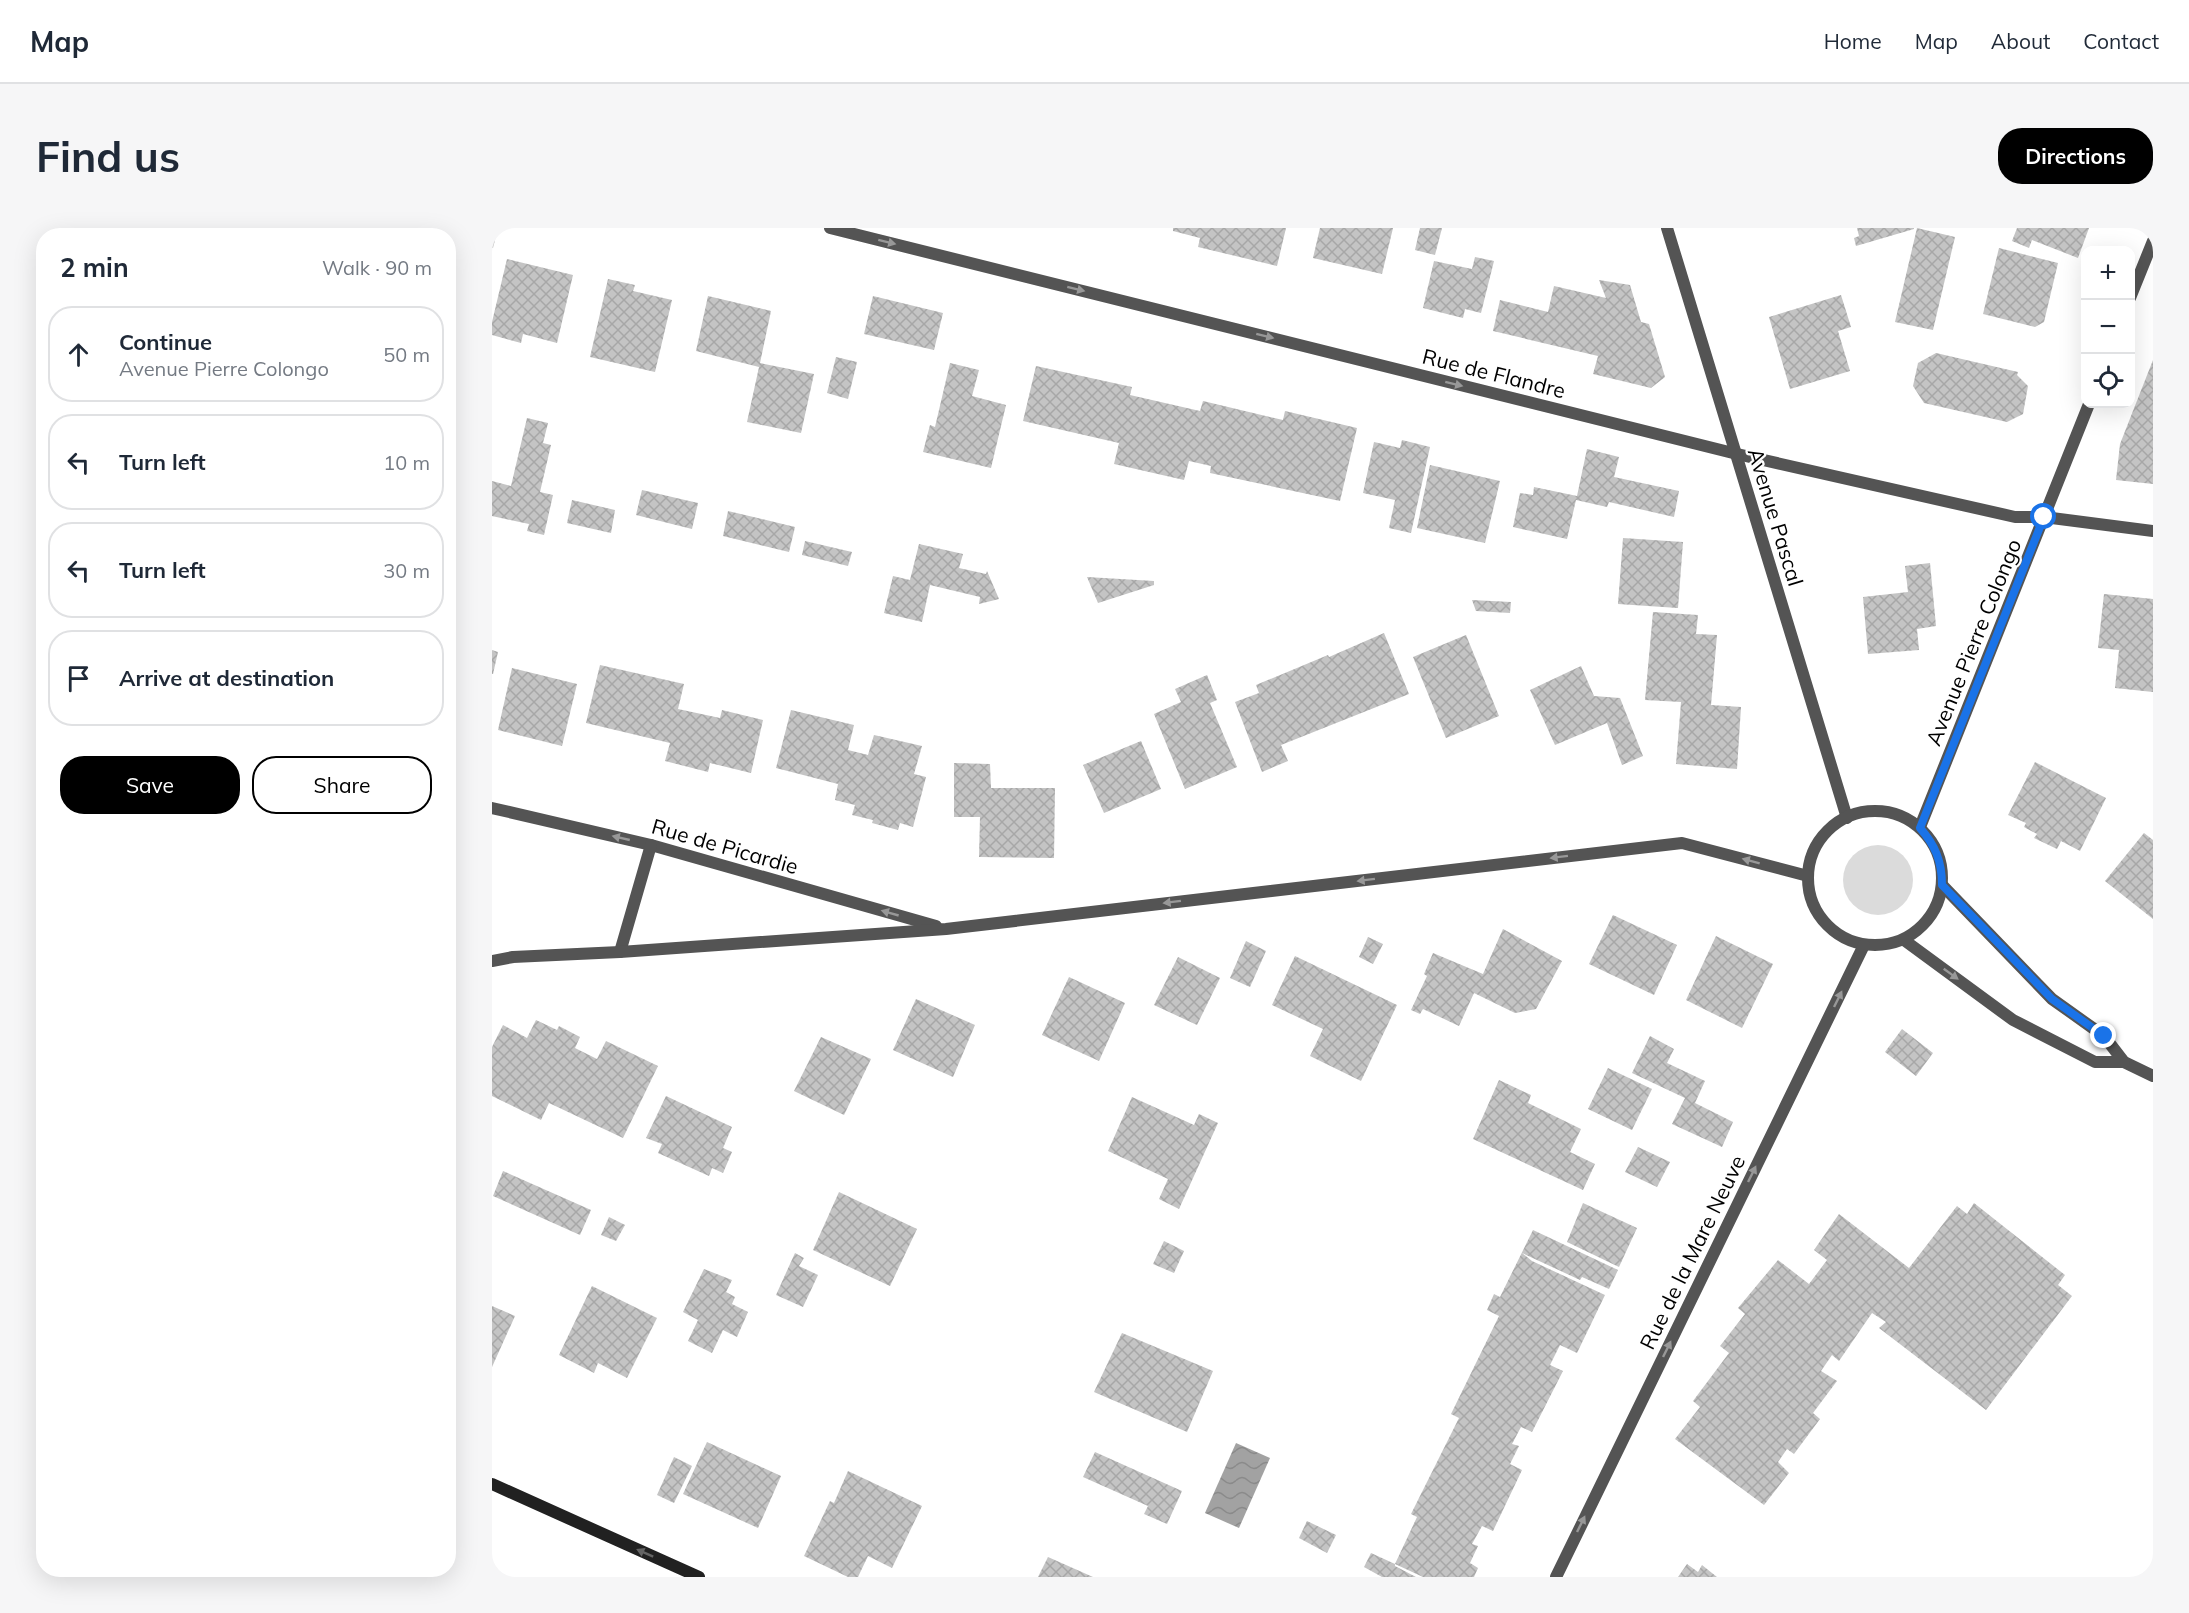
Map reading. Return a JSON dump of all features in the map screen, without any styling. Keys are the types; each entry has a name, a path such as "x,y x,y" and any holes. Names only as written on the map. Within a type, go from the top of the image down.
{"main road":[{"path":"492,1484 699,1577"}],"street":[{"name":"Rue de Flandre","path":"830,228 1737,454 2015,517 2044,517 2153,531"},
{"name":"Avenue Pascal","path":"1667,228 1847,818"},
{"path":"2135,286 2153,241"},
{"name":"Avenue Pierre Colongo","path":"1920,828 2087,408"},
{"name":"Rue de Picardie","path":"492,808 651,845 946,928"},
{"path":"1865,812 1884,812 1903,817 1920,828 1938,854 1942,869 1942,885 1934,911 1921,928 1904,940 1884,945 1864,945 1846,939 1830,928 1818,914 1810,896 1808,876 1813,851 1821,837 1833,826 1847,818 1865,812"},
{"path":"492,960 946,928 1682,843 1808,876"},
{"path":"620,952 651,845"},
{"path":"1942,885 2052,999 2104,1036 2124,1062"},
{"path":"1904,940 2013,1020 2095,1062 2124,1062 2153,1076"},
{"name":"Rue de la Mare Neuve","path":"1556,1577 1864,945"}],"shaded area":[{"path":"1878,845 1891,848 1903,855 1910,867 1913,880 1910,893 1903,905 1891,912 1878,915 1865,912 1853,905 1846,893 1843,880 1846,867 1853,855 1865,848"}],"water":[{"path":"1236,1443 1270,1458 1239,1528 1205,1513"}],"building":[{"path":"492,228 498,228 493,248 492,248"},
{"path":"1173,228 1286,228 1277,266 1198,247 1200,238 1173,231"},
{"path":"1320,228 1393,228 1382,274 1313,258"},
{"path":"1420,228 1442,228 1435,255 1415,250"},
{"path":"1857,228 1914,229 1856,246 1854,238 1859,236"},
{"path":"1917,228 1955,237 1933,330 1895,322"},
{"path":"2017,228 2089,228 2078,258 2032,240 2029,248 2012,241"},
{"path":"1999,248 2058,263 2044,322 2035,327 1983,314"},
{"path":"1475,257 1494,261 1481,313 1465,309 1463,318 1423,308 1434,261 1472,269"},
{"path":"507,259 573,275 557,343 523,334 521,343 492,335 492,322"},
{"path":"608,279 635,285 633,291 672,300 655,372 590,357"},
{"path":"1599,280 1630,285 1641,322 1649,324 1665,377 1651,388 1593,374 1598,356 1493,331 1500,300 1548,312 1554,286 1606,298"},
{"path":"1841,295 1851,327 1838,331 1850,371 1790,389 1769,317"},
{"path":"708,296 771,311 760,363 814,374 801,433 747,422 759,367 696,351"},
{"path":"873,296 943,313 934,350 864,334"},
{"path":"1936,353 2018,372 2017,375 2028,386 2023,414 2007,422 1924,403 1913,386 1918,363"},
{"path":"836,357 857,362 848,399 827,393"},
{"path":"2153,360 2153,484 2116,480 2120,444"},
{"path":"950,363 979,370 972,396 1006,405 991,468 923,452 930,425 935,427"},
{"path":"1036,366 1132,387 1130,395 1200,411 1203,401 1283,420 1285,411 1357,428 1340,501 1210,473 1211,466 1189,461 1184,480 1114,464 1119,443 1023,421"},
{"path":"527,418 548,423 543,443 551,445 540,492 553,495 544,535 527,531 529,524 492,516 492,481 511,486"},
{"path":"1402,440 1430,447 1411,533 1389,528 1395,500 1363,493 1374,442 1400,448"},
{"path":"1587,449 1619,457 1614,477 1679,491 1674,517 1609,502 1607,507 1576,500 1567,539 1513,527 1520,493 1533,495 1534,487 1577,496"},
{"path":"1430,465 1500,481 1485,543 1417,528"},
{"path":"642,490 698,503 692,529 636,515"},
{"path":"572,500 615,510 611,533 567,523"},
{"path":"728,511 795,527 789,552 723,536"},
{"path":"1623,538 1683,542 1678,608 1618,604"},
{"path":"805,541 852,552 848,566 802,555"},
{"path":"919,544 963,554 959,568 986,574 987,571 999,599 979,604 980,597 930,585 922,622 884,613 893,576 910,580"},
{"path":"1930,563 1936,626 1917,629 1919,650 1868,654 1863,597 1908,592 1905,566"},
{"path":"1087,577 1154,581 1154,585 1098,603"},
{"path":"2104,594 2153,599 2153,692 2115,688 2119,650 2098,648"},
{"path":"1472,600 1511,602 1510,613 1476,611"},
{"path":"1653,612 1698,615 1696,634 1717,635 1711,705 1741,707 1737,769 1676,764 1681,702 1645,700"},
{"path":"1384,633 1409,694 1281,745 1288,761 1262,772 1235,702 1259,693 1256,685"},
{"path":"1466,635 1499,716 1446,738 1413,657"},
{"path":"492,650 498,652 493,674 492,674"},
{"path":"600,665 684,684 678,709 720,718 722,710 763,720 751,773 710,763 708,772 665,761 670,743 586,723"},
{"path":"1581,666 1594,696 1620,698 1643,756 1622,765 1607,723 1555,745 1530,690"},
{"path":"512,668 577,684 562,746 498,730"},
{"path":"1207,675 1217,700 1210,703 1237,767 1185,789 1154,714 1181,702 1175,689"},
{"path":"791,710 854,725 848,750 868,755 874,735 922,746 914,774 926,777 913,827 900,823 898,830 852,815 855,805 835,800 838,784 776,768"},
{"path":"1141,741 1161,789 1104,813 1083,765"},
{"path":"2035,762 2106,798 2080,851 2061,841 2057,849 2034,838 2037,834 2024,827 2026,823 2008,815"},
{"path":"954,763 990,764 991,788 1055,788 1054,858 979,857 980,817 954,817"},
{"path":"2144,833 2153,840 2153,919 2105,881"},
{"path":"1613,915 1677,945 1654,995 1589,964"},
{"path":"1503,929 1562,961 1536,1009 1515,1013 1474,993 1459,1026 1423,1009 1420,1014 1411,1010 1427,976 1424,974 1433,953 1483,974"},
{"path":"1716,936 1773,964 1742,1028 1686,1000"},
{"path":"1368,937 1383,944 1373,964 1359,957"},
{"path":"1246,941 1266,951 1250,987 1230,978"},
{"path":"1295,956 1397,1005 1361,1081 1310,1056 1323,1029 1272,1005"},
{"path":"1178,957 1220,978 1197,1025 1154,1005"},
{"path":"1069,977 1125,1003 1099,1061 1042,1035"},
{"path":"916,999 975,1025 953,1077 893,1050"},
{"path":"536,1020 557,1030 559,1026 580,1037 575,1048 597,1059 606,1041 658,1066 623,1138 549,1103 541,1120 492,1096 492,1047 503,1025 527,1038"},
{"path":"1902,1029 1933,1053 1916,1076 1885,1052"},
{"path":"1650,1036 1674,1049 1667,1063 1705,1081 1695,1103 1733,1122 1722,1147 1672,1124 1685,1098 1632,1073"},
{"path":"821,1037 871,1059 844,1115 794,1091"},
{"path":"1608,1068 1652,1089 1632,1130 1588,1109"},
{"path":"1499,1080 1531,1095 1528,1103 1581,1129 1570,1152 1595,1164 1583,1190 1473,1139"},
{"path":"666,1096 732,1127 723,1148 732,1152 723,1173 712,1168 709,1176 658,1153 662,1144 646,1138"},
{"path":"1132,1097 1194,1125 1199,1114 1218,1123 1179,1209 1159,1199 1168,1179 1108,1151"},
{"path":"1638,1147 1670,1162 1657,1187 1625,1172"},
{"path":"503,1171 591,1210 580,1235 493,1196"},
{"path":"839,1192 917,1229 890,1286 813,1250"},
{"path":"1583,1203 1637,1228 1619,1267 1567,1242"},
{"path":"1974,1203 2065,1275 2058,1285 2072,1296 1986,1410 1879,1328 1886,1322 1872,1313 1839,1361 1832,1355 1821,1371 1837,1381 1813,1413 1820,1419 1794,1454 1787,1449 1778,1462 1789,1473 1764,1505 1675,1439 1700,1407 1693,1401 1729,1353 1720,1346 1745,1314 1738,1308 1778,1260 1809,1284 1827,1260 1814,1250 1839,1214 1909,1268 1957,1206 1967,1214"},
{"path":"609,1217 625,1225 616,1241 601,1235"},
{"path":"1533,1230 1618,1270 1609,1289 1582,1277 1580,1280 1522,1253 1532,1261 1605,1295 1577,1353 1560,1345 1550,1365 1563,1371 1532,1432 1521,1427 1512,1444 1519,1446 1510,1464 1522,1470 1493,1531 1482,1526 1472,1544 1478,1546 1470,1563 1478,1568 1474,1577 1423,1577 1395,1564 1417,1517 1411,1514 1459,1418 1451,1414 1499,1316 1487,1310 1494,1294 1500,1297"},
{"path":"1164,1241 1184,1251 1174,1273 1153,1264"},
{"path":"795,1253 804,1258 799,1266 818,1275 803,1307 776,1295"},
{"path":"704,1269 732,1280 726,1292 735,1297 732,1304 748,1312 737,1337 723,1330 712,1353 688,1341 698,1320 683,1312"},
{"path":"592,1286 657,1318 627,1378 598,1363 594,1373 559,1355"},
{"path":"492,1306 515,1316 492,1367"},
{"path":"1122,1333 1213,1371 1187,1432 1094,1392"},
{"path":"707,1442 781,1476 758,1528 683,1494"},
{"path":"1095,1452 1182,1491 1167,1524 1144,1514 1148,1506 1083,1477"},
{"path":"674,1457 692,1466 674,1503 657,1495"},
{"path":"848,1471 922,1506 892,1568 868,1556 858,1577 848,1577 804,1556 830,1501 834,1503"},
{"path":"1307,1521 1336,1535 1327,1553 1299,1538"},
{"path":"1371,1553 1416,1577 1382,1577 1364,1567"},
{"path":"1048,1557 1093,1577 1038,1577"},
{"path":"1687,1564 1698,1572 1702,1565 1717,1577 1678,1577"}],"route":[{"path":"2044,517 1920,828 1938,854 1942,869 1942,885 2052,999 2104,1036"}]}
